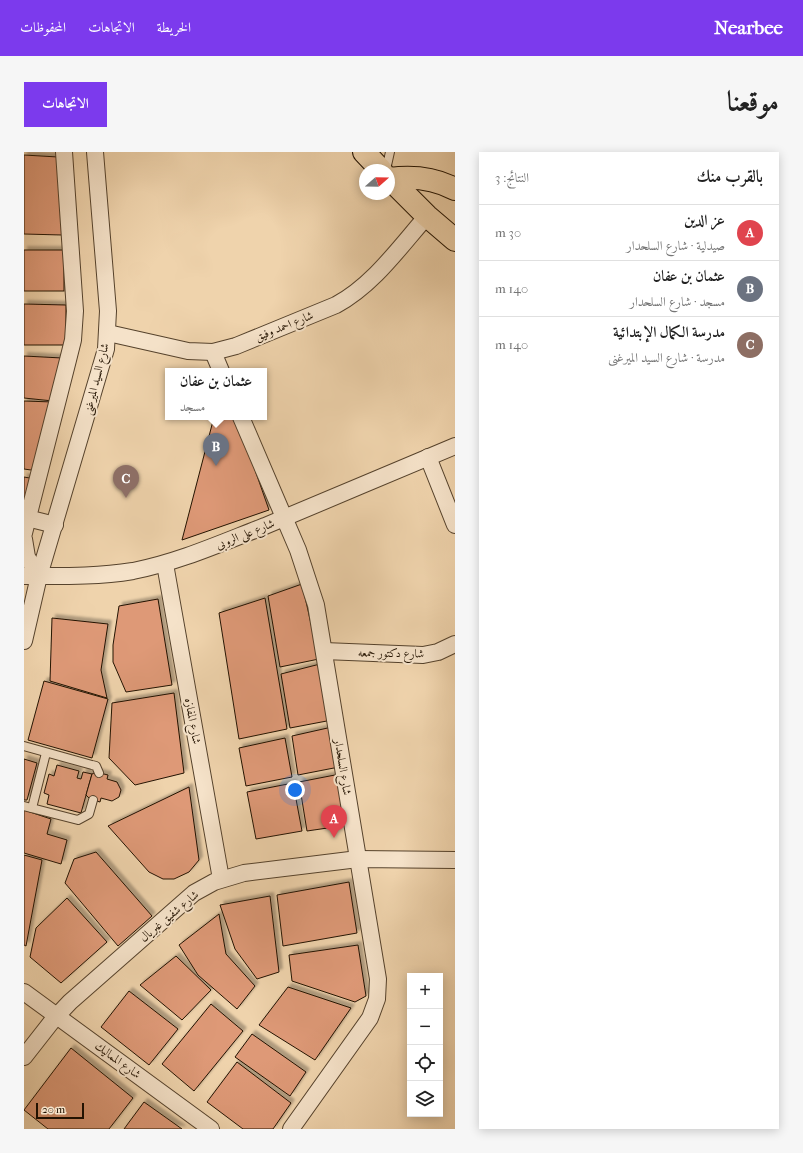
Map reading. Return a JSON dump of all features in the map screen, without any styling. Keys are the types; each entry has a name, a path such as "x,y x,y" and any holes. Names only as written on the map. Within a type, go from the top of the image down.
{"main road":[{"path":"364,152 376,164"},
{"path":"395,175 421,178 441,183 455,189"},
{"path":"395,183 452,241"}],"street":[{"path":"55,525 25,525 68,360 74,331 75,311 64,152"},
{"name":"شارع السيد الميرغنى","path":"24,641 32,576 55,525 102,366 108,333 108,311 95,152"},
{"name":"شارع احمد وفيق","path":"108,333 188,352 213,352 236,346 336,305 351,296 371,280 427,216"},
{"path":"213,352 220,368"},
{"name":"شارع السلحدار","path":"242,420 310,583 324,651 378,979 377,999 370,1018 291,1129"},
{"name":"شارع على الروبى","path":"32,576 71,577 103,575 165,564 193,555 284,518 455,446"},
{"path":"428,457 455,525"},
{"path":"24,539 32,576"},
{"name":"شارع المفازه","path":"165,564 221,879"},
{"name":"شارع دكتور جمعه","path":"324,651 423,655 438,652 455,644"},
{"name":"شارع شفيق غبريال","path":"24,1057 57,1016 75,997 194,893 221,879 244,873 358,859 455,860"},
{"name":"شارع المماليك","path":"24,992 211,1129"}],"lane":[{"path":"388,164 390,152"},
{"path":"24,746 96,766 100,773"},
{"path":"46,753 28,807 78,820 89,814 93,800"}],"building":[{"path":"24,155 58,157 62,235 24,234"},
{"path":"24,250 64,250 64,291 24,291"},
{"path":"24,304 66,305 66,345 24,345"},
{"path":"24,356 62,358 53,401 24,398"},
{"path":"24,401 53,402 38,471 24,469"},
{"path":"213,420 234,420 247,447 269,510 182,540"},
{"path":"24,477 35,479 24,506"},
{"path":"302,584 319,659 280,667 268,596"},
{"path":"265,598 287,729 239,739 219,613"},
{"path":"158,599 172,685 126,692 113,662 113,645 119,606"},
{"path":"52,618 108,624 101,670 107,698 50,681"},
{"path":"320,664 332,720 290,728 281,674"},
{"path":"44,681 108,699 92,758 28,740"},
{"path":"174,693 184,773 135,785 109,758 112,703"},
{"path":"332,727 339,767 298,775 292,736"},
{"path":"285,738 292,777 246,786 239,748"},
{"path":"24,759 37,763 27,800 24,800"},
{"path":"57,765 79,771 77,778 81,779 83,772 92,774 81,813 47,804 49,795 44,793 49,774 54,776"},
{"path":"96,772 108,775 107,779 117,782 121,790 119,797 112,801 101,798 100,802 90,799 86,795 92,774"},
{"path":"340,774 348,825 307,831 299,782"},
{"path":"293,783 302,831 256,839 247,792"},
{"path":"189,787 199,860 189,872 174,879 163,879 149,872 108,826"},
{"path":"24,810 51,819 47,834 67,840 61,864 24,853"},
{"path":"96,852 152,916 118,946 65,883 74,859"},
{"path":"24,855 42,860 26,946 24,945"},
{"path":"349,882 357,933 283,946 277,895"},
{"path":"270,896 279,972 257,979 235,949 220,905"},
{"path":"67,898 107,942 61,983 30,957 36,928"},
{"path":"219,914 226,954 255,986 237,1009 198,975 179,945"},
{"path":"358,945 366,996 355,1002 292,981 289,955"},
{"path":"176,956 211,990 182,1020 140,985"},
{"path":"288,987 351,1008 315,1060 259,1025"},
{"path":"129,991 178,1029 149,1065 101,1027"},
{"path":"211,1004 243,1031 194,1091 162,1064"},
{"path":"252,1034 306,1072 290,1096 235,1057"},
{"path":"71,1048 133,1098 109,1129 48,1129 24,1110"},
{"path":"237,1062 291,1103 273,1129 243,1129 207,1102"},
{"path":"144,1102 182,1129 124,1129"}],"place":[{"name":"عثمان بن عفان","path":"216,466"},
{"name":"مدرسة الكمال الإبتدائية","path":"126,498"},
{"name":"عز الدين","path":"334,838"}]}
